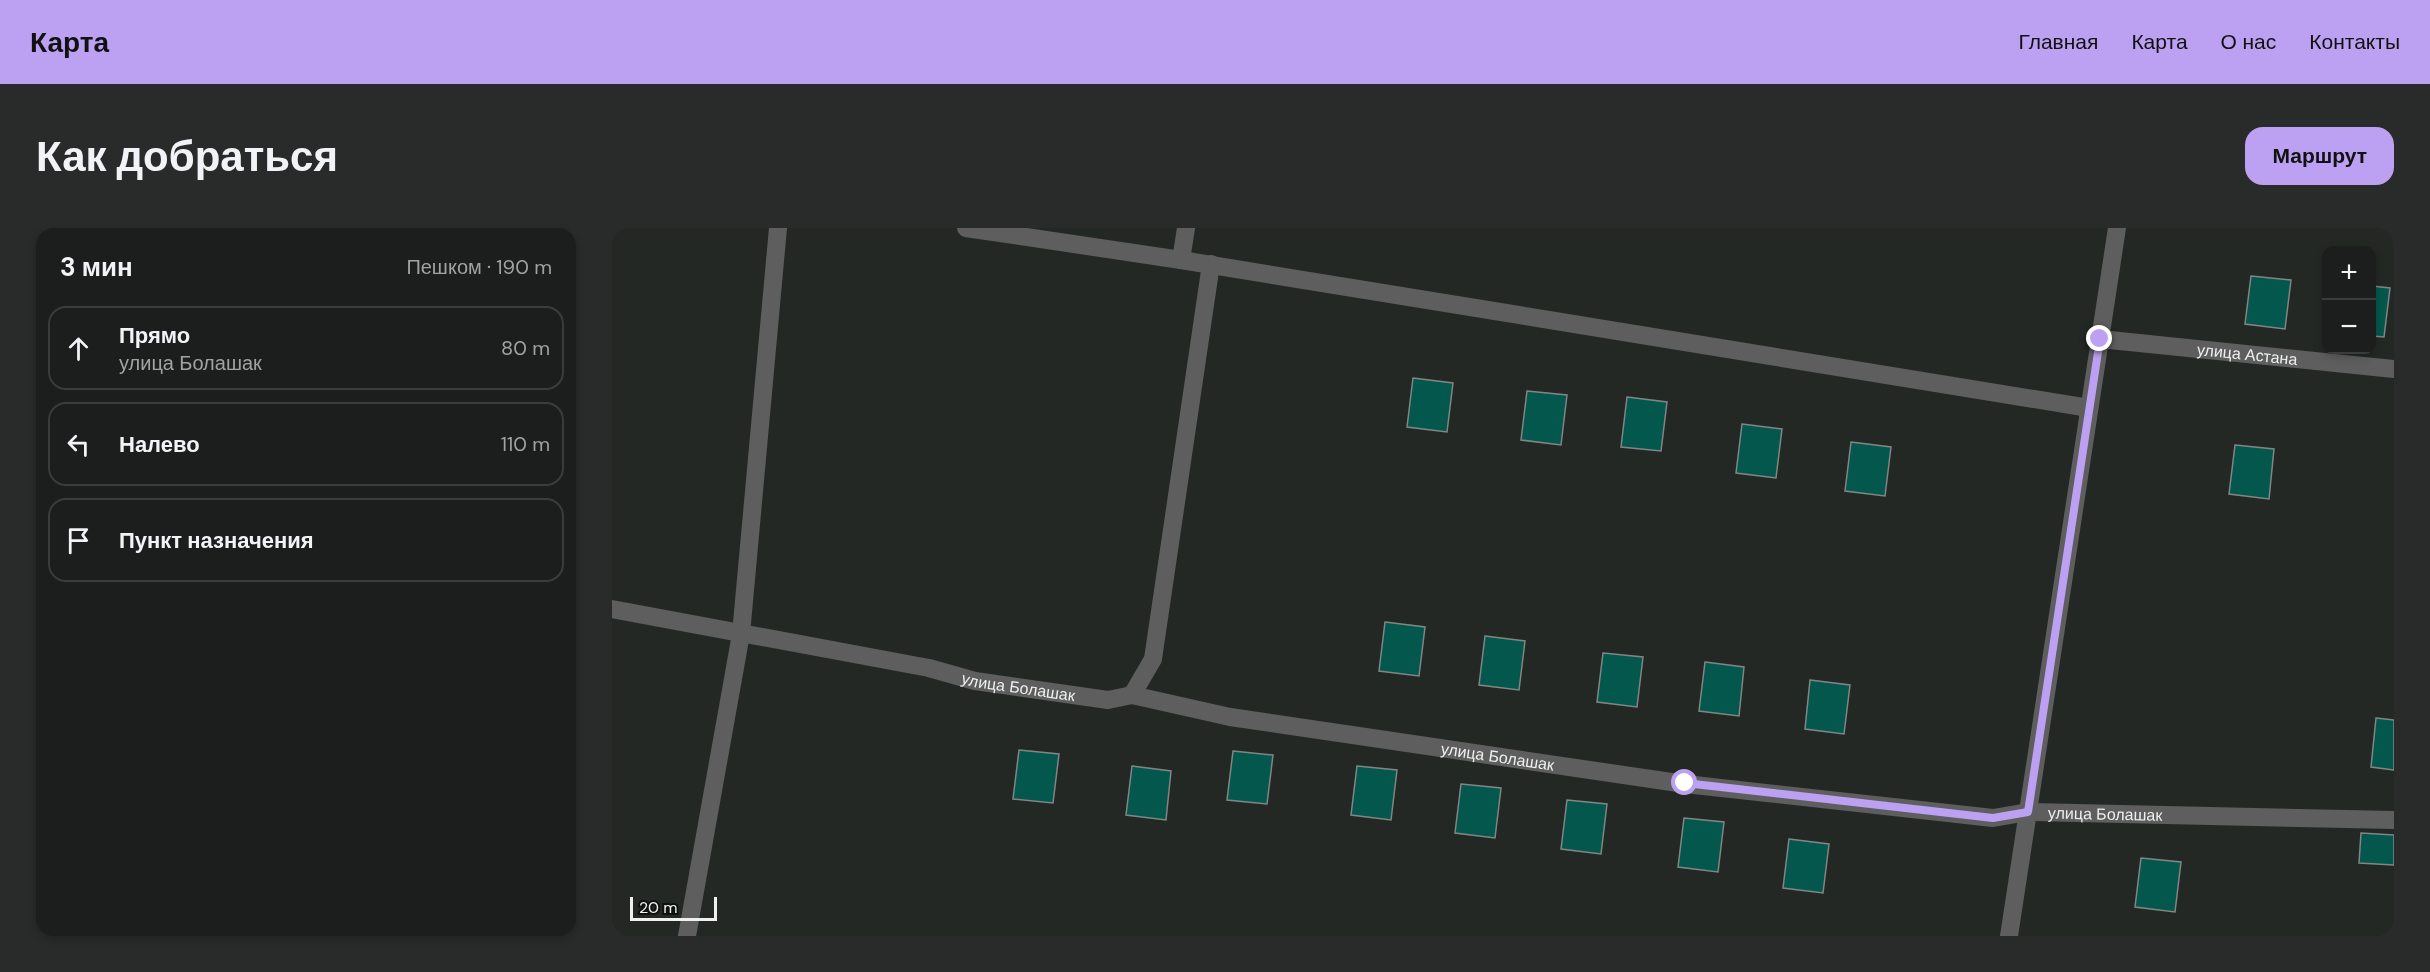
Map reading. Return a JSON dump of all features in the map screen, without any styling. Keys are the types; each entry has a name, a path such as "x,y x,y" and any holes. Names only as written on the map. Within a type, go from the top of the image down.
{"street":[{"path":"687,936 741,634 778,228"},
{"path":"966,228 1211,264 2089,408"},
{"path":"1181,260 1186,228"},
{"path":"2009,936 2117,228"},
{"path":"1132,695 1153,659 1211,264"},
{"name":"улица Астана","path":"2100,339 2394,369"},
{"name":"улица Болашак","path":"612,609 929,668 975,681 1108,700 1132,695 1230,717 1685,783 1993,818 2028,812 2394,820"}],"building":[{"path":"2251,276 2291,280 2285,329 2245,324"},
{"path":"2376,286 2390,288 2384,337 2376,336"},
{"path":"1413,378 1453,383 1447,432 1407,427"},
{"path":"1527,391 1567,395 1561,445 1521,440"},
{"path":"1627,397 1667,402 1661,451 1621,447"},
{"path":"1742,424 1782,429 1776,478 1736,473"},
{"path":"1851,442 1891,447 1885,496 1845,491"},
{"path":"2235,445 2274,449 2269,499 2229,494"},
{"path":"1385,622 1425,627 1419,676 1379,671"},
{"path":"1485,636 1525,641 1519,690 1479,685"},
{"path":"1603,653 1643,657 1637,707 1597,702"},
{"path":"1705,662 1744,667 1739,716 1699,711"},
{"path":"1810,680 1850,685 1844,734 1805,729"},
{"path":"2376,718 2394,720 2394,770 2371,767"},
{"path":"1019,750 1059,754 1053,803 1013,799"},
{"path":"1233,751 1273,755 1267,804 1227,800"},
{"path":"1132,766 1171,771 1166,820 1126,815"},
{"path":"1357,766 1397,770 1391,820 1351,815"},
{"path":"1461,784 1501,788 1495,838 1455,833"},
{"path":"1567,800 1607,804 1601,854 1561,849"},
{"path":"1684,818 1724,822 1718,872 1678,867"},
{"path":"2361,833 2394,835 2394,865 2359,863"},
{"path":"1789,839 1829,844 1823,893 1783,888"},
{"path":"2141,858 2181,862 2175,912 2135,907"}],"route":[{"path":"1685,783 1993,818 2028,812 2100,339"}]}
